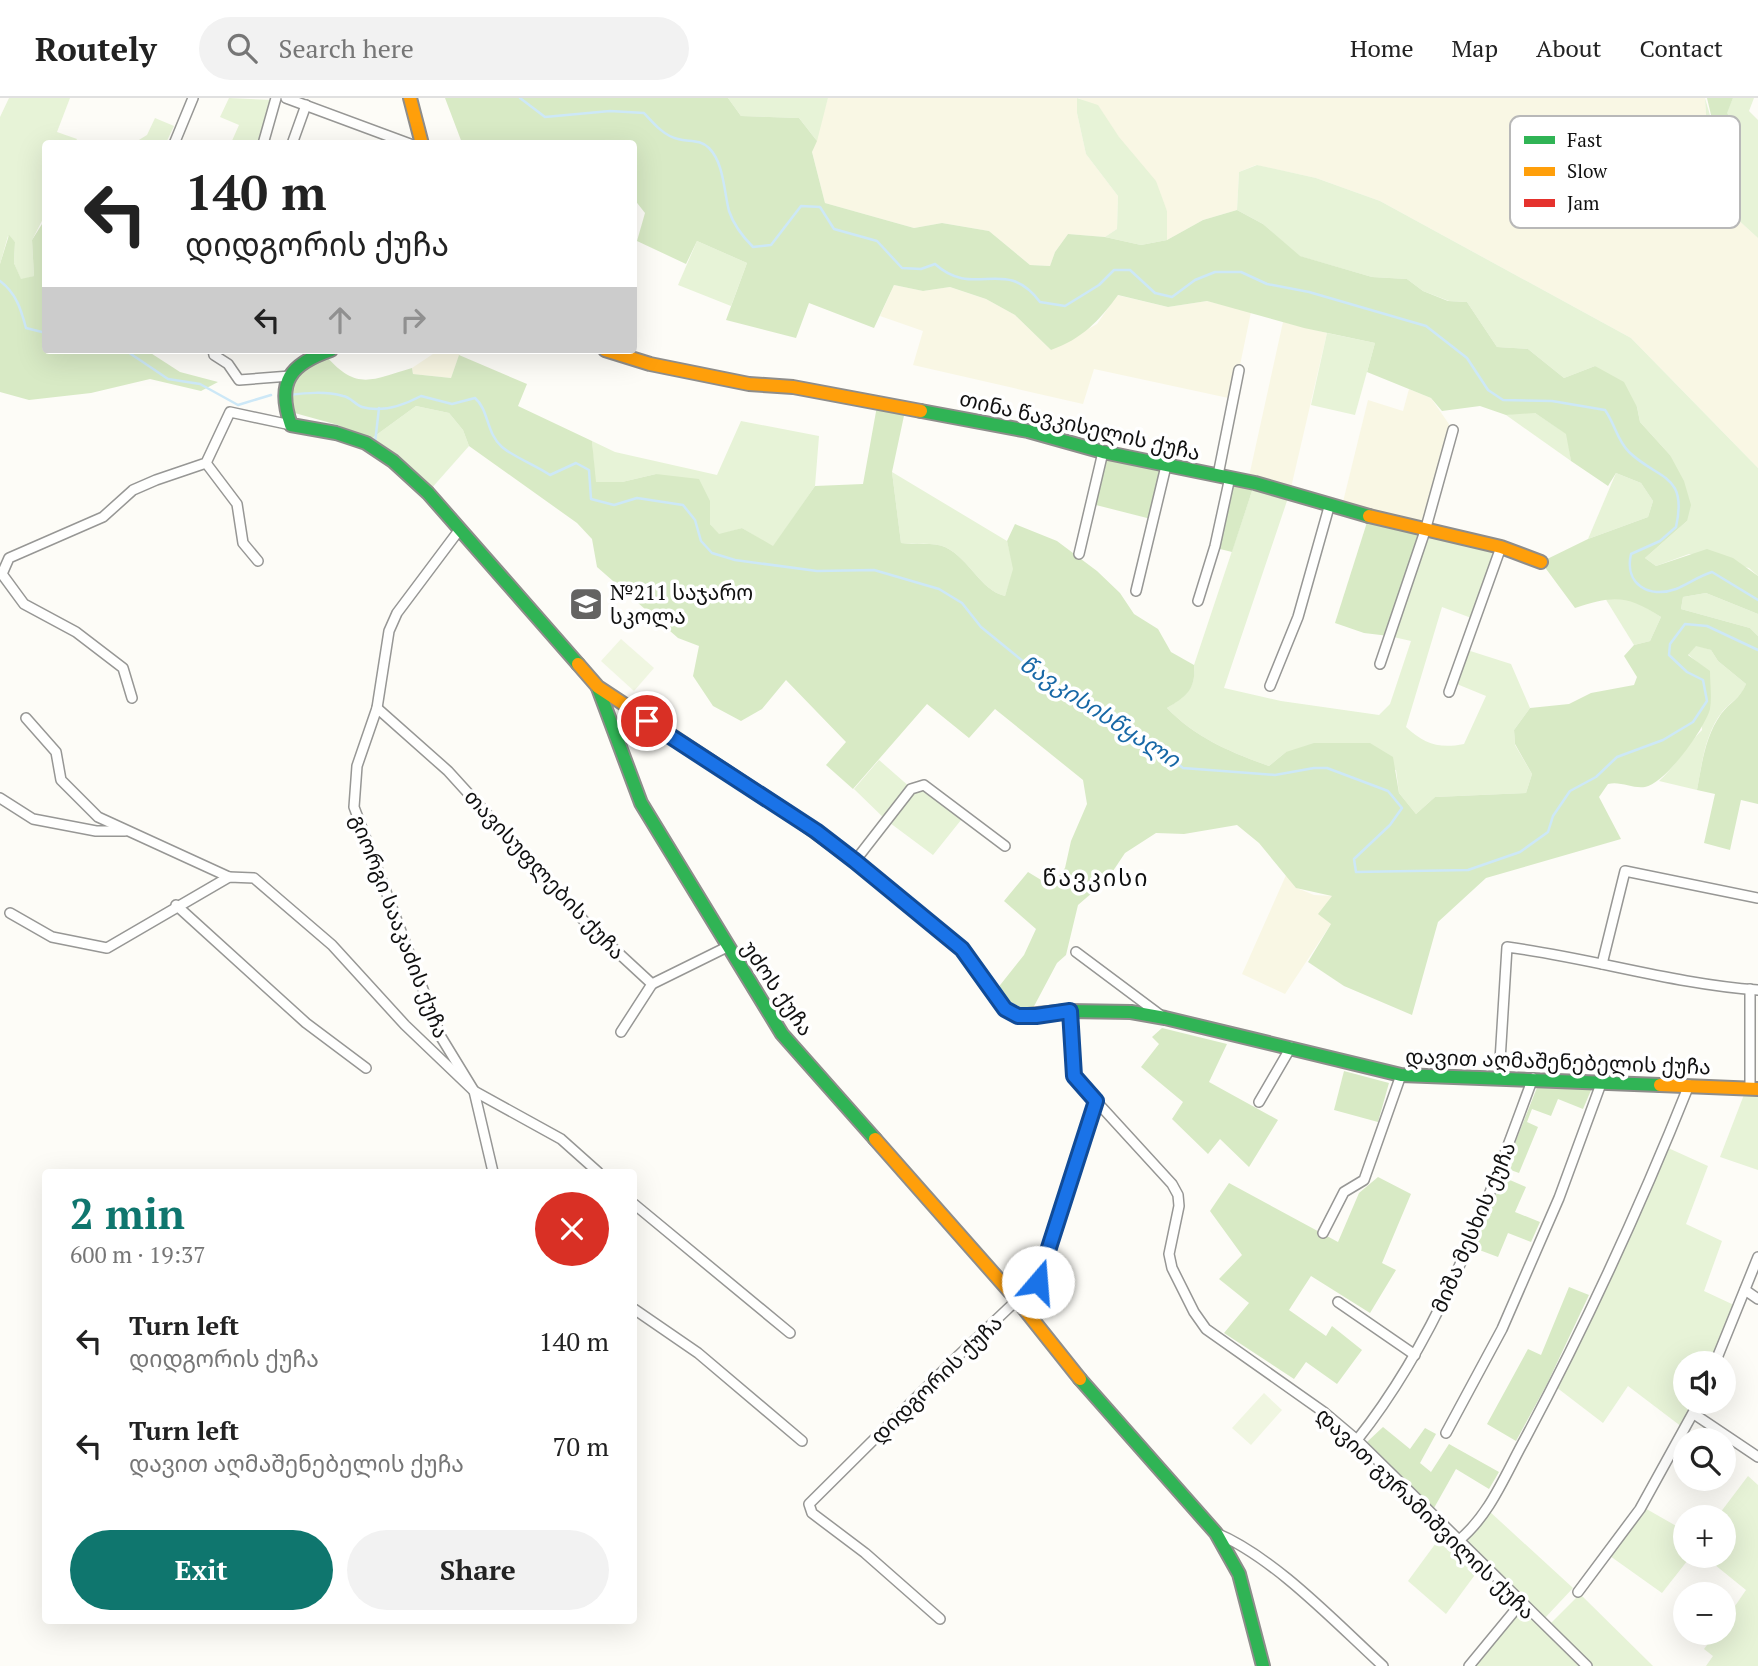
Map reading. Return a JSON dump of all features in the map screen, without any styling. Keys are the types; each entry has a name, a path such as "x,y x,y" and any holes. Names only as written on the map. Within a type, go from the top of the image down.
{"street":[{"path":"176,140 193,98"},
{"path":"265,140 276,98"},
{"path":"286,98 399,140"},
{"path":"410,98 421,140"},
{"path":"293,140 306,105"},
{"path":"214,354 228,364 239,380 290,376"},
{"path":"291,425 282,405 282,396 290,376 300,365 320,354"},
{"name":"თინა წავკისელის ქუჩა","path":"619,354 749,384 793,387 979,421 1103,452 1224,476 1290,492 1329,507 1501,547 1541,562"},
{"path":"1198,601 1215,547 1239,370"},
{"path":"132,698 123,668 76,632 24,604 2,574 9,558 103,517 133,490 206,463 230,412 336,433 366,443 393,461 428,493 598,687"},
{"path":"1380,664 1425,531 1452,430"},
{"path":"1079,554 1103,452"},
{"path":"206,463 237,504 243,543 258,561"},
{"path":"1136,591 1166,466"},
{"path":"1270,687 1298,617 1329,507"},
{"name":"გიორგი სააკაძის ქუჩა","path":"460,530 397,613 389,631 377,708 357,766 354,807 441,1037 474,1091 492,1169"},
{"path":"1449,692 1501,547"},
{"name":"დავით აღმაშენებელის ქუჩა","path":"598,687 816,831 855,861 962,949 1005,1009 1018,1016 1070,1011 1131,1012 1291,1047 1401,1075 1533,1078 1754,1089"},
{"name":"უძოს ქუჩა","path":"598,687 641,803 782,1034 1017,1300 1105,1412 1216,1533 1239,1574 1249,1603 1262,1666"},
{"name":"თავისუფლების ქუჩა","path":"377,708 448,771 586,923 652,984"},
{"path":"26,718 56,752 61,780 75,797 98,817 229,877 254,878 332,945 405,1025 474,1091 561,1139 595,1169"},
{"path":"855,861 911,789 924,785 1005,846"},
{"path":"0,798 33,819 96,831 127,831"},
{"path":"1602,964 1625,871 1758,898"},
{"path":"10,913 52,937 107,948 229,877"},
{"path":"177,905 306,1023 366,1068"},
{"path":"621,1032 652,984 727,947"},
{"path":"1499,1077 1507,947 1673,979 1754,990 1754,1089"},
{"path":"1076,952 1165,1018"},
{"path":"1070,1011 1074,1076 1096,1101"},
{"path":"1259,1102 1291,1047"},
{"path":"1323,1233 1344,1192 1364,1180 1401,1075"},
{"name":"მიშა მესხის ქუჩა","path":"1357,1440 1386,1404 1450,1290 1533,1078"},
{"path":"1446,1433 1502,1329 1559,1198 1602,1081"},
{"path":"1458,1541 1474,1528 1487,1509 1553,1386 1664,1146 1689,1085"},
{"name":"დიდგორის ქუჩა","path":"940,1619 865,1553 812,1513 809,1504 1017,1300 1030,1293 1038,1282 1096,1101"},
{"name":"დავით გურამიშვილის ქუჩა","path":"1096,1101 1172,1184 1178,1195 1169,1254 1172,1268 1206,1329 1325,1413 1357,1440 1587,1666"},
{"path":"637,1206 790,1334"},
{"path":"1720,1351 1758,1257"},
{"path":"1745,1290 1758,1299"},
{"path":"1338,1302 1415,1354"},
{"path":"637,1311 698,1353 802,1441"},
{"path":"1577,1592 1640,1509 1694,1414 1758,1457"},
{"path":"1216,1533 1237,1542 1302,1593 1383,1666"},
{"path":"1469,1666 1521,1603"}],"shaded area":[{"path":"828,98 1077,98 1077,113 1086,154 1118,196 1117,229 1105,237 1068,234 1055,252 1050,266 1030,265 989,231 942,223 914,228 825,203 812,152"},
{"path":"1078,98 1705,98 1706,116 1510,116 1510,228 1740,228 1740,222 1758,238 1758,468 1631,338 1380,201 1316,178 1256,165 1239,172 1237,210 1203,220 1167,240 1167,211 1098,106"},
{"path":"894,285 923,291 950,287 986,299 1015,315 1051,350 1097,324 1117,295 1168,307 1207,301 1251,312 1233,399 1094,369 1083,404 913,365 923,331 880,316"},
{"path":"1283,322 1327,333 1290,492 1248,481"},
{"path":"433,354 460,354 451,378 413,374 412,368"},
{"path":"1409,389 1431,398 1453,430 1425,531 1341,510 1368,400 1403,411"},
{"path":"1287,873 1297,888 1314,895 1332,896 1331,924 1285,994 1242,974"}],"green space":[{"path":"9,98 70,98 57,132 77,139 42,140 42,221 32,240 34,276 21,280 14,263 15,242 8,236 0,264 0,117"},
{"path":"229,98 272,100 259,140 232,140 239,125 220,117"},
{"path":"445,98 728,98 741,116 799,118 817,141 812,152 825,203 914,228 942,223 989,231 1030,265 1050,266 1055,252 1068,234 1105,237 1141,245 1167,240 1203,220 1237,210 1263,224 1300,256 1372,277 1407,279 1423,291 1448,301 1467,302 1497,347 1528,349 1564,378 1595,366 1624,382 1637,407 1640,422 1670,455 1684,481 1691,505 1687,521 1645,558 1656,566 1707,549 1733,558 1758,576 1758,614 1706,593 1683,597 1681,609 1750,628 1758,636 1758,804 1741,800 1730,850 1704,843 1715,794 1697,790 1705,750 1711,732 1724,710 1746,684 1718,661 1711,650 1696,646 1688,655 1710,671 1711,695 1707,718 1673,766 1654,783 1645,787 1608,784 1599,797 1621,839 1486,878 1438,922 1412,1015 1344,986 1308,962 1331,924 1318,914 1332,896 1296,888 1259,843 1237,825 1184,834 1156,833 1125,853 1107,880 1078,905 1066,955 1057,963 1032,1010 1025,1010 997,989 1024,955 1036,929 1004,901 1028,872 1051,886 1065,868 1071,841 1087,804 1083,780 995,709 969,738 927,704 853,789 826,765 846,742 786,680 762,709 741,721 713,706 693,676 699,646 678,638 597,567 592,539 577,523 469,446 463,430 449,413 416,406 368,441 338,425 291,412 284,388 293,377 302,368 326,356 347,374 365,380 412,368 413,374 451,378 459,355 527,384 518,406 592,441 596,482 622,482 656,474 699,479 710,501 710,524 719,534 742,528 773,546 815,486 863,484 877,406 905,411 892,472 901,543 945,547 954,552 996,593 1005,596 1013,569 1007,541 1015,524 1057,541 1097,571 1120,593 1134,614 1158,629 1171,652 1194,665 1189,691 1167,708 1178,719 1227,749 1269,766 1286,752 1314,743 1370,743 1393,757 1399,793 1416,814 1435,797 1526,793 1532,774 1515,744 1514,730 1530,708 1569,704 1591,693 1634,685 1637,677 1624,656 1634,645 1650,641 1661,617 1639,604 1620,599 1575,608 1541,562 1588,539 1648,517 1653,501 1641,483 1616,473 1608,486 1571,461 1566,434 1535,413 1506,415 1480,406 1442,411 1431,398 1367,372 1375,343 1304,328 1207,301 1168,307 1118,295 1089,328 1051,350 1015,315 986,299 950,287 923,291 894,285 874,328 809,303 796,338 726,320 747,263 697,241 686,264 637,241 645,213 637,203 637,140 461,140"},
{"path":"728,98 828,98 817,141 799,118 741,116"},
{"path":"1077,98 1098,105 1119,137 1156,181 1167,211 1167,240 1141,245 1105,237 1117,229 1118,196 1086,154 1077,113"},
{"path":"1705,98 1710,116 1706,116"},
{"path":"1707,98 1733,98 1727,113 1729,116 1711,116"},
{"path":"1733,98 1754,98 1749,111 1758,120 1758,238 1740,222 1740,116 1725,116"},
{"path":"155,118 174,126 167,140 139,140 147,135"},
{"path":"1257,165 1316,178 1380,201 1631,338 1758,468 1758,576 1749,568 1689,554 1656,566 1645,558 1687,521 1670,455 1640,422 1637,407 1595,366 1564,378 1528,349 1497,347 1467,302 1449,301 1423,291 1407,279 1372,277 1299,256 1263,224 1237,210 1239,172"},
{"path":"42,224 42,354 152,354 180,372 218,382 201,391 150,379 91,393 29,400 0,392 0,264 9,235 15,242 14,263 21,279 34,276 32,240"},
{"path":"697,241 747,263 731,306 678,285"},
{"path":"1327,333 1375,343 1355,415 1311,405"},
{"path":"416,406 449,413 463,430 469,446 430,490 368,441"},
{"path":"1535,413 1567,434 1571,461 1506,415"},
{"path":"741,421 819,436 815,486 773,547 742,528 719,535 710,524 710,502 656,474 622,482 595,482 592,441 615,452 717,475"},
{"path":"1104,456 1162,469 1151,519 1092,504"},
{"path":"892,472 1007,541 1014,569 1005,596 996,593 954,552 945,547 901,543"},
{"path":"1616,473 1641,483 1653,501 1648,517 1588,539"},
{"path":"1231,480 1254,485 1232,552 1216,548"},
{"path":"1254,485 1289,495 1224,688 1281,701 1379,715 1390,704 1411,641 1389,636 1425,531 1501,547 1474,619 1442,607 1406,727 1432,744 1464,744 1486,696 1452,682 1464,649 1511,664 1530,708 1514,730 1515,745 1532,774 1526,793 1435,797 1416,814 1399,793 1396,770 1286,752 1269,766 1214,743 1190,728 1167,708 1191,686 1194,665"},
{"path":"1369,516 1425,531 1389,636 1364,633 1335,623"},
{"path":"1706,593 1758,614 1758,636 1750,628 1681,609 1683,597"},
{"path":"1605,598 1634,600 1661,617 1650,641 1634,645"},
{"path":"621,639 654,668 634,691 601,661"},
{"path":"1696,645 1711,650 1718,661 1746,684 1739,696 1716,721 1705,749 1697,790 1659,781 1702,730 1697,662 1688,654"},
{"path":"879,760 911,788 924,785 965,815 933,855 886,820 854,789"},
{"path":"1162,1028 1227,1044 1209,1082 1278,1120 1249,1167 1220,1139 1208,1154 1172,1119 1183,1102 1141,1067 1159,1044 1152,1037"},
{"path":"1344,1071 1389,1083 1378,1122 1334,1110"},
{"path":"1538,1085 1592,1088 1583,1109 1558,1099 1551,1116 1532,1109 1527,1122 1538,1127 1519,1173 1505,1168"},
{"path":"1745,1092 1758,1093 1758,1170 1720,1157"},
{"path":"1666,1147 1708,1166 1686,1224 1722,1241 1704,1291 1734,1305 1716,1351 1673,1351 1673,1414 1689,1414 1682,1427 1628,1386 1603,1423 1556,1387"},
{"path":"1378,1177 1411,1194 1382,1263 1396,1270 1370,1313 1311,1276 1289,1310 1326,1336 1332,1326 1362,1350 1337,1384 1306,1362 1294,1379 1224,1333 1249,1303 1219,1279 1242,1255 1210,1211 1229,1183 1338,1242 1359,1193"},
{"path":"1503,1177 1526,1187 1515,1212 1540,1222 1531,1242 1508,1233 1498,1257 1474,1248"},
{"path":"1569,1287 1589,1295 1547,1384 1516,1441 1487,1424 1528,1349 1541,1355"},
{"path":"1264,1393 1282,1410 1251,1445 1232,1428"},
{"path":"1383,1427 1410,1449 1425,1428 1436,1434 1420,1463 1431,1472 1449,1444 1499,1472 1489,1489 1456,1469 1434,1508 1367,1442"},
{"path":"1748,1476 1758,1485 1758,1666 1706,1666 1713,1656 1704,1649 1707,1645 1736,1645 1736,1605 1746,1590 1719,1568 1736,1568 1736,1505 1726,1505"},
{"path":"1643,1507 1673,1524 1673,1568 1682,1568 1662,1593 1610,1556"},
{"path":"1489,1511 1573,1588 1544,1619 1463,1541 1477,1531"},
{"path":"1444,1532 1480,1568 1446,1614 1408,1581"},
{"path":"1580,1594 1653,1666 1591,1666 1549,1625"},
{"path":"1520,1608 1581,1666 1472,1666"}],"waterway":[{"path":"520,98 545,117 610,111 644,113 668,135 706,145 718,162 733,221 753,247 771,245 801,206 820,207 834,229 877,241 902,268 921,269 935,264 963,279 1014,281 1027,288 1040,302 1065,306 1099,285 1114,270 1130,270 1155,293 1172,297 1195,280 1215,272 1241,272 1267,284 1309,292 1426,326 1467,358 1488,390 1503,400 1552,401 1605,410 1629,452 1674,487 1679,509 1676,527 1660,541 1631,554 1631,574 1641,587 1666,592 1712,572 1758,600"},
{"name":"წავკისისწყალი","path":"0,281 17,302 26,328 42,332"},
{"name":"წავკისისწყალი","path":"131,354 168,379 200,384 238,405 271,395"},
{"name":"წავკისისწყალი","path":"288,395 336,394 370,409 385,409 421,396 452,404 475,398 483,409 493,435 506,450 550,475 576,463 589,470 591,499 614,505 637,498 683,505 695,520 701,541 712,553 735,560 817,571 874,570 939,589 962,603 981,627 1035,671 1081,701 1133,729 1183,768 1275,775 1327,768 1388,791 1402,808 1390,825 1354,859 1356,872 1468,870 1520,852 1548,832 1553,816 1570,791 1596,777 1617,757 1663,740 1693,722 1707,701 1703,680 1687,672 1669,655 1670,644 1685,624 1707,626 1758,650"},
{"path":"375,443 379,408"}],"traffic: fast":[{"path":"320,354 296,369 286,386 285,397 291,425 336,433 366,443 393,461 428,493 578,664"},
{"path":"921,411 1028,431 1103,452 1255,483 1369,516"},
{"path":"598,688 641,803 782,1034 875,1139"},
{"path":"1068,1011 1131,1012 1165,1018 1401,1075 1660,1085"},
{"path":"1080,1379 1216,1533 1239,1574 1263,1666"}],"traffic: slow":[{"path":"410,98 421,140"},
{"path":"618,354 650,364 749,384 793,387 921,411"},
{"path":"1369,516 1501,547 1541,562"},
{"path":"578,664 598,687 792,815"},
{"path":"1660,1085 1758,1089"},
{"path":"875,1139 1017,1300 1080,1379"}],"traffic: jam":[{"path":"792,815 855,861 962,949 1005,1009 1018,1016 1068,1011"}],"place":[{"name":"№211 საჯარო სკოლა","path":"586,604"}],"district":[{"name":"წავკისი","path":"1096,877"}],"route":[{"path":"647,721 816,831 855,861 962,949 1005,1009 1018,1016 1070,1011 1074,1076 1096,1101 1038,1282"}]}
